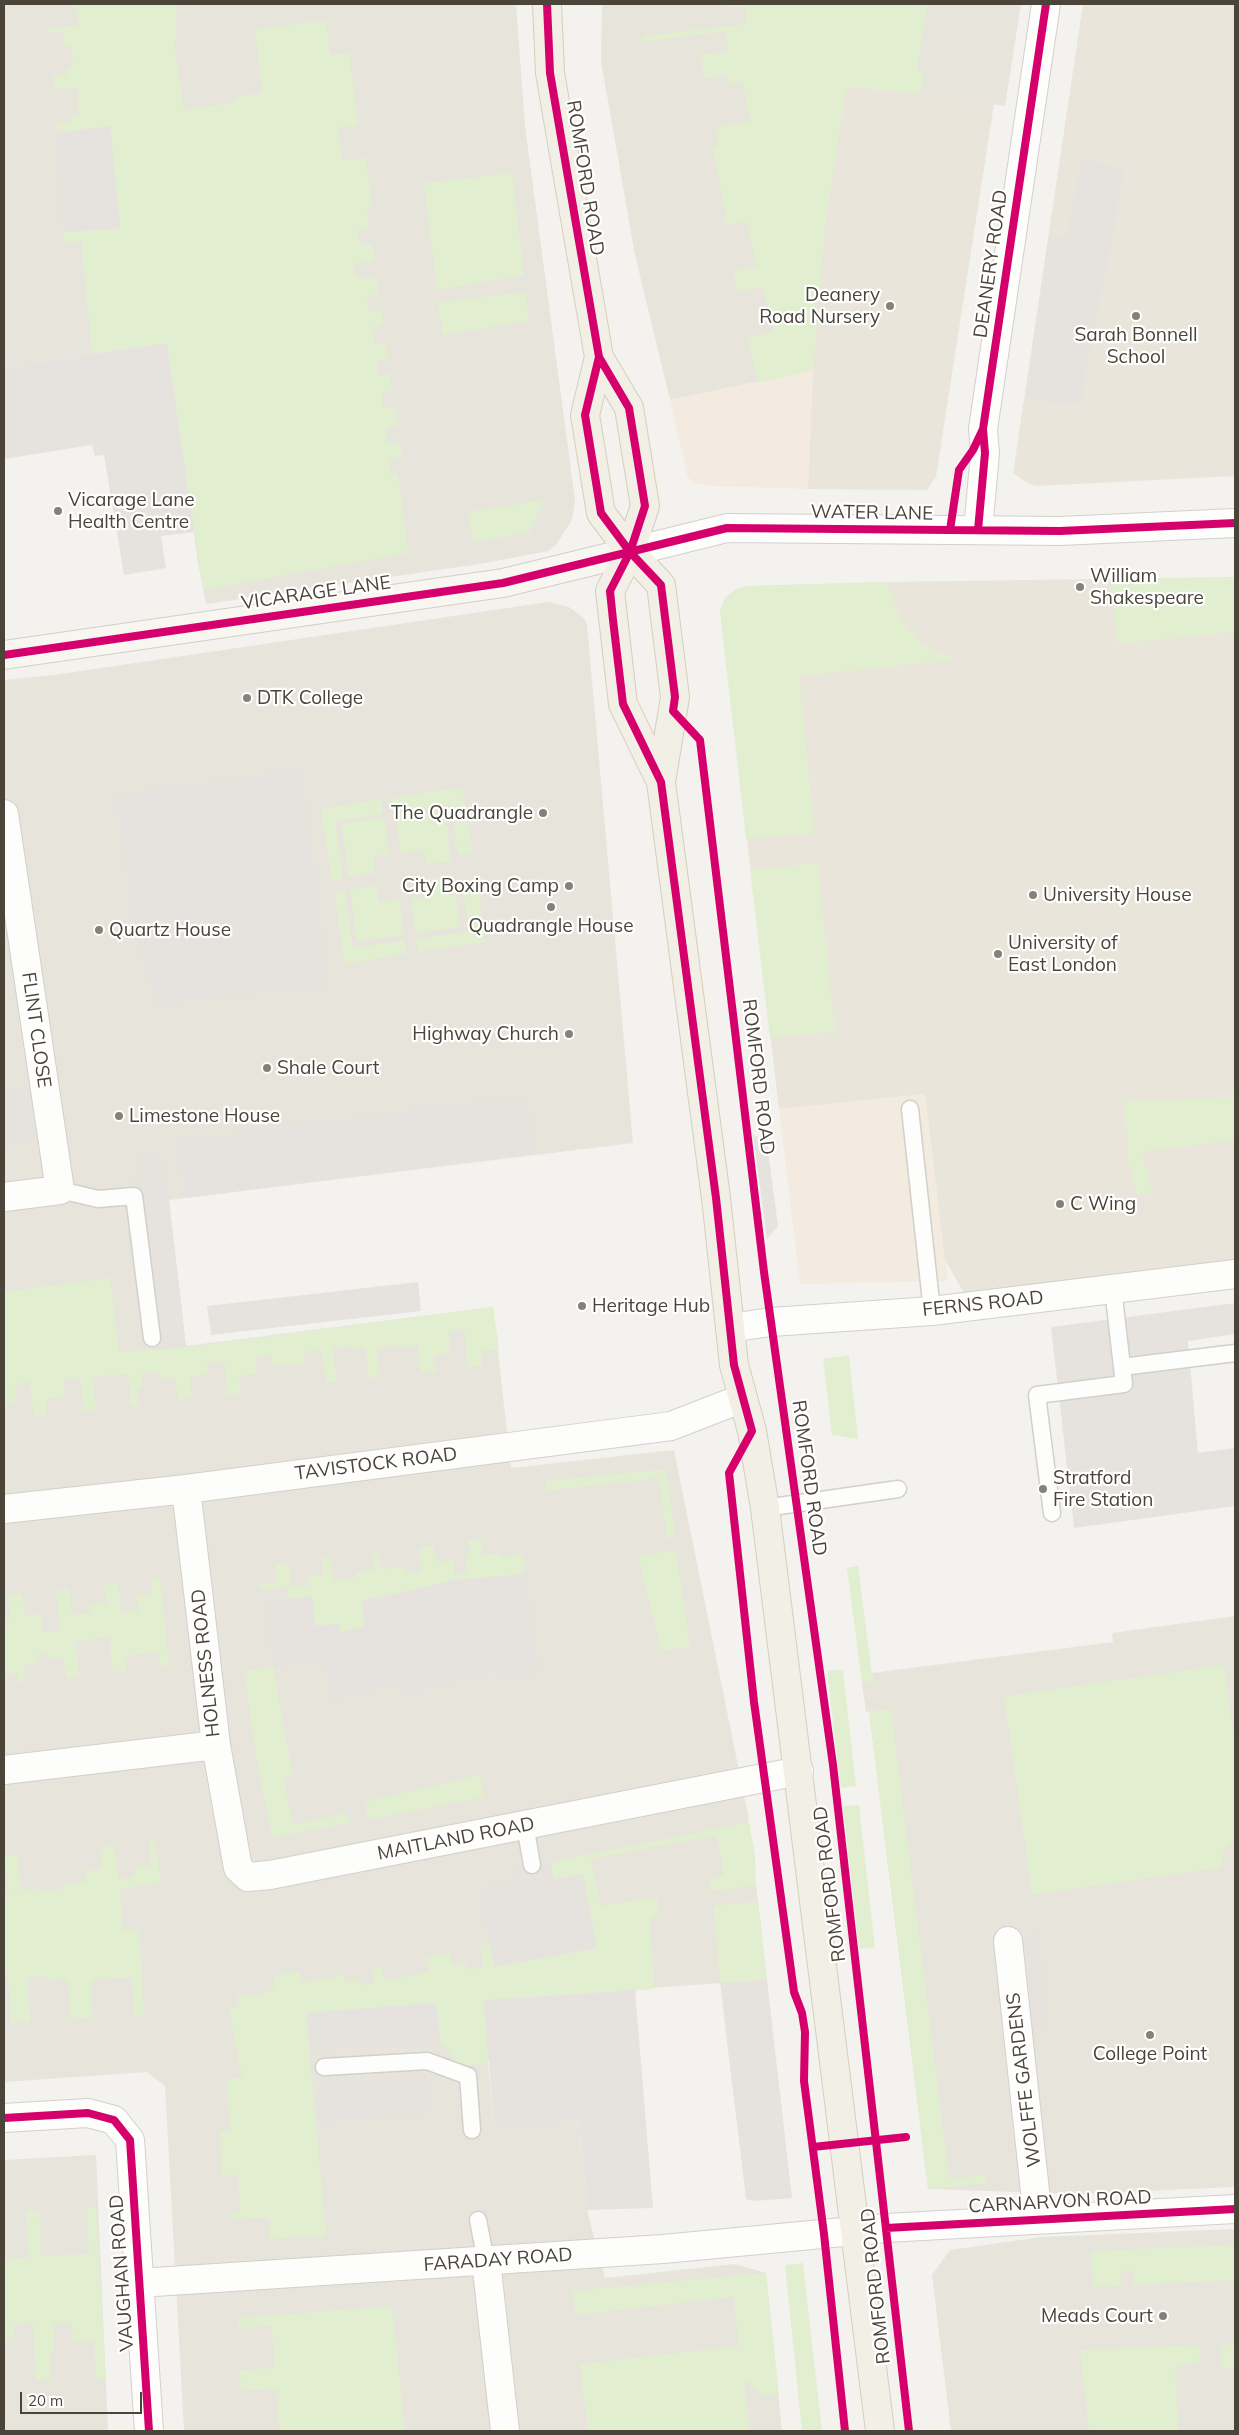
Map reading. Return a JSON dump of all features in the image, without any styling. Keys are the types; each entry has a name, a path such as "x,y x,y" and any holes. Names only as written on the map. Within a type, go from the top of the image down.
{"main road":[{"name":"ROMFORD ROAD","path":"547,4 550,73 599,357 629,408 645,506 630,552 610,591 623,704 661,782"},
{"name":"ROMFORD ROAD","path":"599,357 585,415 601,513 630,552 661,585 675,697 661,782 716,1198 734,1365 752,1431 766,1508 880,2431"},
{"name":"VICARAGE LANE","path":"4,655 502,583 630,552"}],"street":[{"name":"DEANERY ROAD","path":"978,530 985,453 983,429 1046,4"},
{"name":"WATER LANE","path":"630,552 727,528 1060,531 1235,523"},
{"name":"FLINT CLOSE","path":"4,814 60,1190"},
{"path":"4,1197 60,1190"},
{"name":"FERNS ROAD","path":"730,1328 771,1322 932,1311 1235,1274"},
{"name":"TAVISTOCK ROAD","path":"4,1509 186,1489 671,1426 743,1398"},
{"name":"HOLNESS ROAD","path":"4,1770 216,1746 186,1489"},
{"name":"MAITLAND ROAD","path":"216,1746 238,1868 248,1877 280,1874 799,1771"},
{"name":"WOLFFE GARDENS","path":"1008,1941 1038,2219"},
{"name":"VAUGHAN ROAD","path":"4,2118 88,2113 114,2120 130,2140 149,2431"},
{"name":"CARNARVON ROAD","path":"856,2231 1235,2209"},
{"name":"FARADAY ROAD","path":"139,2283 486,2262 663,2249 856,2231"},
{"path":"486,2262 505,2431"}],"lane":[{"path":"910,1110 932,1311"},
{"path":"60,1190 98,1199 134,1196 152,1338"},
{"path":"1052,1513 1037,1395 1124,1384 1113,1289"},
{"path":"1122,1367 1235,1353"},
{"path":"766,1508 898,1489"},
{"path":"525,1825 532,1865"},
{"path":"324,2067 427,2061 468,2076 472,2130"},
{"path":"478,2220 486,2262"}],"shaded area":[{"path":"4,4 516,4 525,126 575,500 572,520 556,545 548,551 479,564 206,604 198,563 167,343 4,367"},
{"path":"602,4 1021,4 1005,106 855,87 846,89 813,370 670,400 635,255 601,61"},
{"name":"Sarah Bonnell School","path":"1083,4 1235,4 1235,476 1036,486 1027,483 1013,473"},
{"name":"Deanery Road Nursery","path":"855,87 994,104 936,477 927,490 808,489 813,370 825,228 846,89"},
{"path":"110,126 120,228 63,232 55,133"},
{"path":"1082,159 1125,169 1080,405 1025,399 1049,234 1066,236"},
{"path":"167,343 194,532 161,536 166,568 124,575 104,455 95,456 92,445 4,459 4,367"},
{"path":"813,370 808,489 712,486 692,483 687,475 670,400"},
{"name":"University of East London","path":"1235,577 1235,1259 1146,1273 964,1293 945,1260 925,1094 779,1109 720,611 725,598 735,590 748,586"},
{"path":"548,602 569,607 584,618 587,624 633,1143 169,1200 186,1346 493,1307 511,1468 674,1450 748,1815 767,1980 501,1998 488,2063 494,2127 579,2120 587,2210 605,2278 735,2264 766,2273 782,2431 184,2431 165,2086 147,2072 4,2082 4,680 54,675"},
{"path":"301,769 329,985 154,1005 148,958 139,958 115,795"},
{"path":"44,1084 52,1138 5,1146 4,1090"},
{"path":"925,1094 948,1281 800,1284 779,1109"},
{"path":"512,1097 528,1104 534,1153 185,1198 178,1142"},
{"path":"753,1134 767,1143 778,1226 767,1239"},
{"path":"159,1150 169,1200 186,1347 153,1350 131,1181 140,1174 136,1154"},
{"path":"418,1282 421,1311 211,1335 207,1306"},
{"path":"1235,1303 1235,1334 1188,1341 1198,1453 1235,1448 1235,1506 1074,1528 1051,1327"},
{"path":"525,1574 539,1672 503,1679 500,1671 401,1696 397,1684 331,1700 325,1661 273,1667 268,1623 265,1623 263,1603 312,1596 315,1626 339,1624 341,1632 365,1626 362,1601 455,1580"},
{"path":"1235,1616 1235,2187 1077,2194 928,2189 869,1711 866,1712 862,1683 873,1682 872,1673 1113,1642 1112,1633"},
{"path":"550,1862 554,1879 583,1874 597,1948 494,1967 479,1889 519,1881 517,1868"},
{"path":"1037,1928 1048,2018 1028,2045 1016,1949"},
{"path":"767,1980 792,2198 754,2201 746,2199 720,1983"},
{"path":"635,1990 653,2208 587,2210 579,2120 494,2128 484,2000"},
{"path":"436,2003 440,2041 310,2051 306,2013"},
{"path":"427,2075 430,2113 319,2123 316,2084"},
{"path":"96,2155 108,2431 4,2431 4,2160"},
{"path":"1235,2229 1235,2431 951,2431 932,2275 950,2250 1042,2237"}],"green space":[{"path":"176,4 177,41 174,42 184,110 236,102 236,97 262,92 255,29 326,20 330,55 349,53 358,125 338,128 342,161 366,158 372,208 367,209 370,228 358,230 360,244 372,243 375,261 353,264 356,278 376,276 379,294 367,296 369,312 381,310 383,325 372,327 374,344 386,343 388,359 377,361 379,376 390,374 393,390 381,393 384,409 395,407 398,427 386,428 388,443 400,442 402,458 389,460 391,475 398,474 408,553 203,590 167,343 92,354 81,241 65,242 63,232 120,228 110,127 58,133 57,123 72,122 72,115 79,114 77,88 54,89 53,76 67,75 67,67 73,66 72,46 65,47 63,32 49,33 49,28 78,25 76,5"},
{"path":"706,4 927,4 917,70 924,71 920,94 855,87 846,89 825,228 813,370 758,383 748,337 773,331 763,287 738,292 733,271 757,266 747,221 723,226 722,218 727,217 712,147 719,145 716,127 750,121 743,82 729,84 727,75 704,79 700,55 729,51 726,31 643,42 642,36 746,24 747,8"},
{"path":"512,173 524,275 437,290 424,183"},
{"path":"525,292 529,321 443,335 438,302"},
{"path":"543,500 530,532 473,542 468,512"},
{"path":"1235,577 1235,632 1117,644 1110,579"},
{"path":"887,582 903,622 923,645 956,660 799,676 815,833 746,839 720,611 725,601 730,594 748,586"},
{"path":"462,787 473,853 458,854 450,804 392,812 390,798"},
{"path":"381,799 383,814 335,821 343,879 332,881 321,809"},
{"path":"445,810 451,861 426,864 424,850 400,853 396,816"},
{"path":"384,818 389,855 373,856 375,873 348,877 342,824"},
{"path":"818,863 835,1032 770,1038 750,870"},
{"path":"453,875 460,927 415,933 411,898 430,896 428,878"},
{"path":"477,880 486,942 418,952 416,939 469,931 462,882"},
{"path":"377,886 379,902 399,899 404,935 357,941 350,889"},
{"path":"345,891 353,948 404,940 406,954 345,964 334,893"},
{"path":"1234,1093 1235,1140 1142,1152 1153,1193 1137,1195 1126,1151 1128,1143 1124,1101 1233,1097"},
{"path":"110,1278 119,1352 186,1347 493,1307 499,1350 481,1351 483,1366 468,1367 464,1329 449,1331 450,1353 434,1355 436,1371 421,1372 418,1346 401,1348 400,1345 377,1348 380,1377 369,1378 365,1348 352,1349 352,1346 333,1349 337,1382 326,1383 321,1350 304,1352 305,1364 273,1366 272,1355 256,1357 257,1374 239,1376 241,1393 228,1395 224,1361 207,1362 208,1374 190,1377 192,1398 178,1400 175,1377 160,1379 159,1371 142,1374 143,1387 137,1388 139,1405 131,1406 128,1374 92,1377 96,1410 84,1411 80,1378 63,1380 65,1397 46,1399 47,1415 34,1416 30,1382 15,1384 16,1402 4,1403 4,1292"},
{"path":"849,1355 858,1439 832,1435 823,1359"},
{"path":"666,1469 675,1538 667,1539 659,1478 547,1491 545,1481"},
{"path":"481,1539 483,1555 500,1553 501,1557 523,1555 525,1574 455,1580 363,1601 366,1626 341,1632 339,1624 315,1626 312,1597 288,1599 287,1587 260,1590 259,1584 277,1583 275,1565 289,1563 291,1586 309,1585 307,1577 323,1575 321,1559 331,1558 333,1581 356,1578 356,1572 374,1570 372,1552 379,1551 381,1569 405,1567 406,1572 421,1571 419,1547 434,1545 436,1562 454,1560 455,1575 467,1574 466,1558 470,1558 468,1541"},
{"path":"676,1551 690,1647 661,1651 638,1555"},
{"path":"858,1566 873,1682 862,1683 847,1568"},
{"path":"160,1578 169,1666 161,1667 158,1652 124,1656 126,1671 113,1672 109,1637 75,1641 79,1676 66,1678 63,1658 47,1659 46,1654 36,1655 37,1664 24,1665 25,1682 19,1683 17,1673 4,1674 4,1619 10,1618 8,1596 22,1594 25,1616 41,1614 43,1632 60,1630 56,1590 69,1588 72,1615 90,1613 89,1605 107,1603 104,1584 118,1583 122,1613 139,1611 137,1596 152,1594 150,1579"},
{"path":"1224,1665 1235,1744 1235,1839 1224,1850 1221,1868 1032,1895 1004,1696"},
{"path":"273,1667 293,1776 283,1778 294,1825 347,1813 350,1823 272,1837 257,1762 244,1671"},
{"path":"843,1670 856,1786 841,1788 827,1671"},
{"path":"891,1709 949,2179 986,2175 987,2183 928,2189 869,1711"},
{"path":"480,1775 484,1797 368,1820 364,1802"},
{"path":"859,1805 875,1947 859,1949 843,1806"},
{"path":"749,1822 755,1856 756,1886 711,1891 710,1878 724,1875 716,1836 591,1859 601,1906 657,1897 659,1913 650,1919 654,1989 484,2000 488,2063 460,2066 440,2041 436,2003 306,2013 326,2236 270,2239 269,2218 231,2219 231,2213 240,2212 238,2175 222,2175 220,2132 230,2132 227,2079 242,2077 229,2008 239,2006 237,1995 259,1996 275,1988 274,1976 299,1971 302,1983 343,1975 345,1982 358,1979 360,1986 374,1982 372,1969 382,1968 385,1981 429,1971 426,1958 449,1952 452,1966 466,1963 468,1970 483,1967 480,1946 490,1944 495,1967 583,1874 553,1879 550,1862"},
{"path":"149,1841 155,1841 161,1882 120,1889 123,1930 139,1929 144,2015 134,2016 132,1978 91,1979 92,2018 70,2019 68,1979 48,1980 47,1976 27,1977 30,2022 11,2023 8,1976 4,1976 4,1894 9,1893 4,1857 17,1855 21,1890 38,1888 38,1892 62,1889 62,1885 86,1882 85,1870 102,1868 100,1846 114,1845 118,1879 135,1878 134,1867 151,1865"},
{"path":"758,1901 767,1980 720,1983 714,1906"},
{"path":"96,2207 106,2379 96,2379 94,2341 73,2342 72,2323 54,2324 54,2351 49,2352 51,2379 36,2380 33,2323 14,2324 15,2337 4,2338 4,2259 29,2257 26,2211 39,2211 41,2256 89,2254 87,2208"},
{"path":"1235,2245 1235,2280 1134,2285 1134,2271 1120,2271 1121,2286 1093,2287 1091,2251"},
{"path":"803,2263 822,2431 802,2431 785,2265"},
{"path":"766,2273 779,2395 765,2396 744,2380 750,2431 588,2431 580,2364 739,2346 733,2297 575,2315 572,2291"},
{"path":"392,2306 405,2431 279,2431 276,2389 241,2391 240,2370 274,2368 272,2326 237,2328 237,2318"},
{"path":"1199,2345 1200,2363 1175,2365 1178,2431 1089,2431 1080,2350"},
{"path":"1220,2345 1235,2345 1235,2368 1221,2369"}],"cycle path":[{"path":"547,4 550,73 599,357 629,408 645,506 630,552 610,591 613,620 623,704 661,782 716,1198 734,1365 752,1431 729,1473 754,1702 794,1992 802,2013 805,2032 804,2081 824,2234 845,2431"},
{"path":"978,530 985,453 983,429 1046,4"},
{"path":"599,357 585,415 601,513 630,552 661,585 675,697 673,711 700,740 764,1272 833,1765 909,2431"},
{"path":"950,530 959,470 973,450 983,429"},
{"path":"4,655 503,583 727,528 1060,531 1235,523"},
{"path":"4,2118 88,2113 114,2120 130,2140 149,2431"},
{"path":"813,2147 906,2137"},
{"path":"886,2228 1235,2209"}],"place":[{"name":"Deanery Road Nursery","path":"890,306"},
{"name":"Sarah Bonnell School","path":"1136,316"},
{"name":"Vicarage Lane Health Centre","path":"58,511"},
{"name":"William Shakespeare","path":"1080,587"},
{"name":"DTK College","path":"247,698"},
{"name":"The Quadrangle","path":"543,813"},
{"name":"City Boxing Camp","path":"569,886"},
{"name":"University House","path":"1033,895"},
{"name":"Quadrangle House","path":"551,907"},
{"name":"Quartz House","path":"99,930"},
{"name":"University of East London","path":"998,954"},
{"name":"Highway Church","path":"569,1034"},
{"name":"Shale Court","path":"267,1068"},
{"name":"Limestone House","path":"119,1116"},
{"name":"C Wing","path":"1060,1204"},
{"name":"Heritage Hub","path":"582,1306"},
{"name":"Stratford Fire Station","path":"1043,1489"},
{"name":"College Point","path":"1150,2035"},
{"name":"Meads Court","path":"1163,2316"}]}
